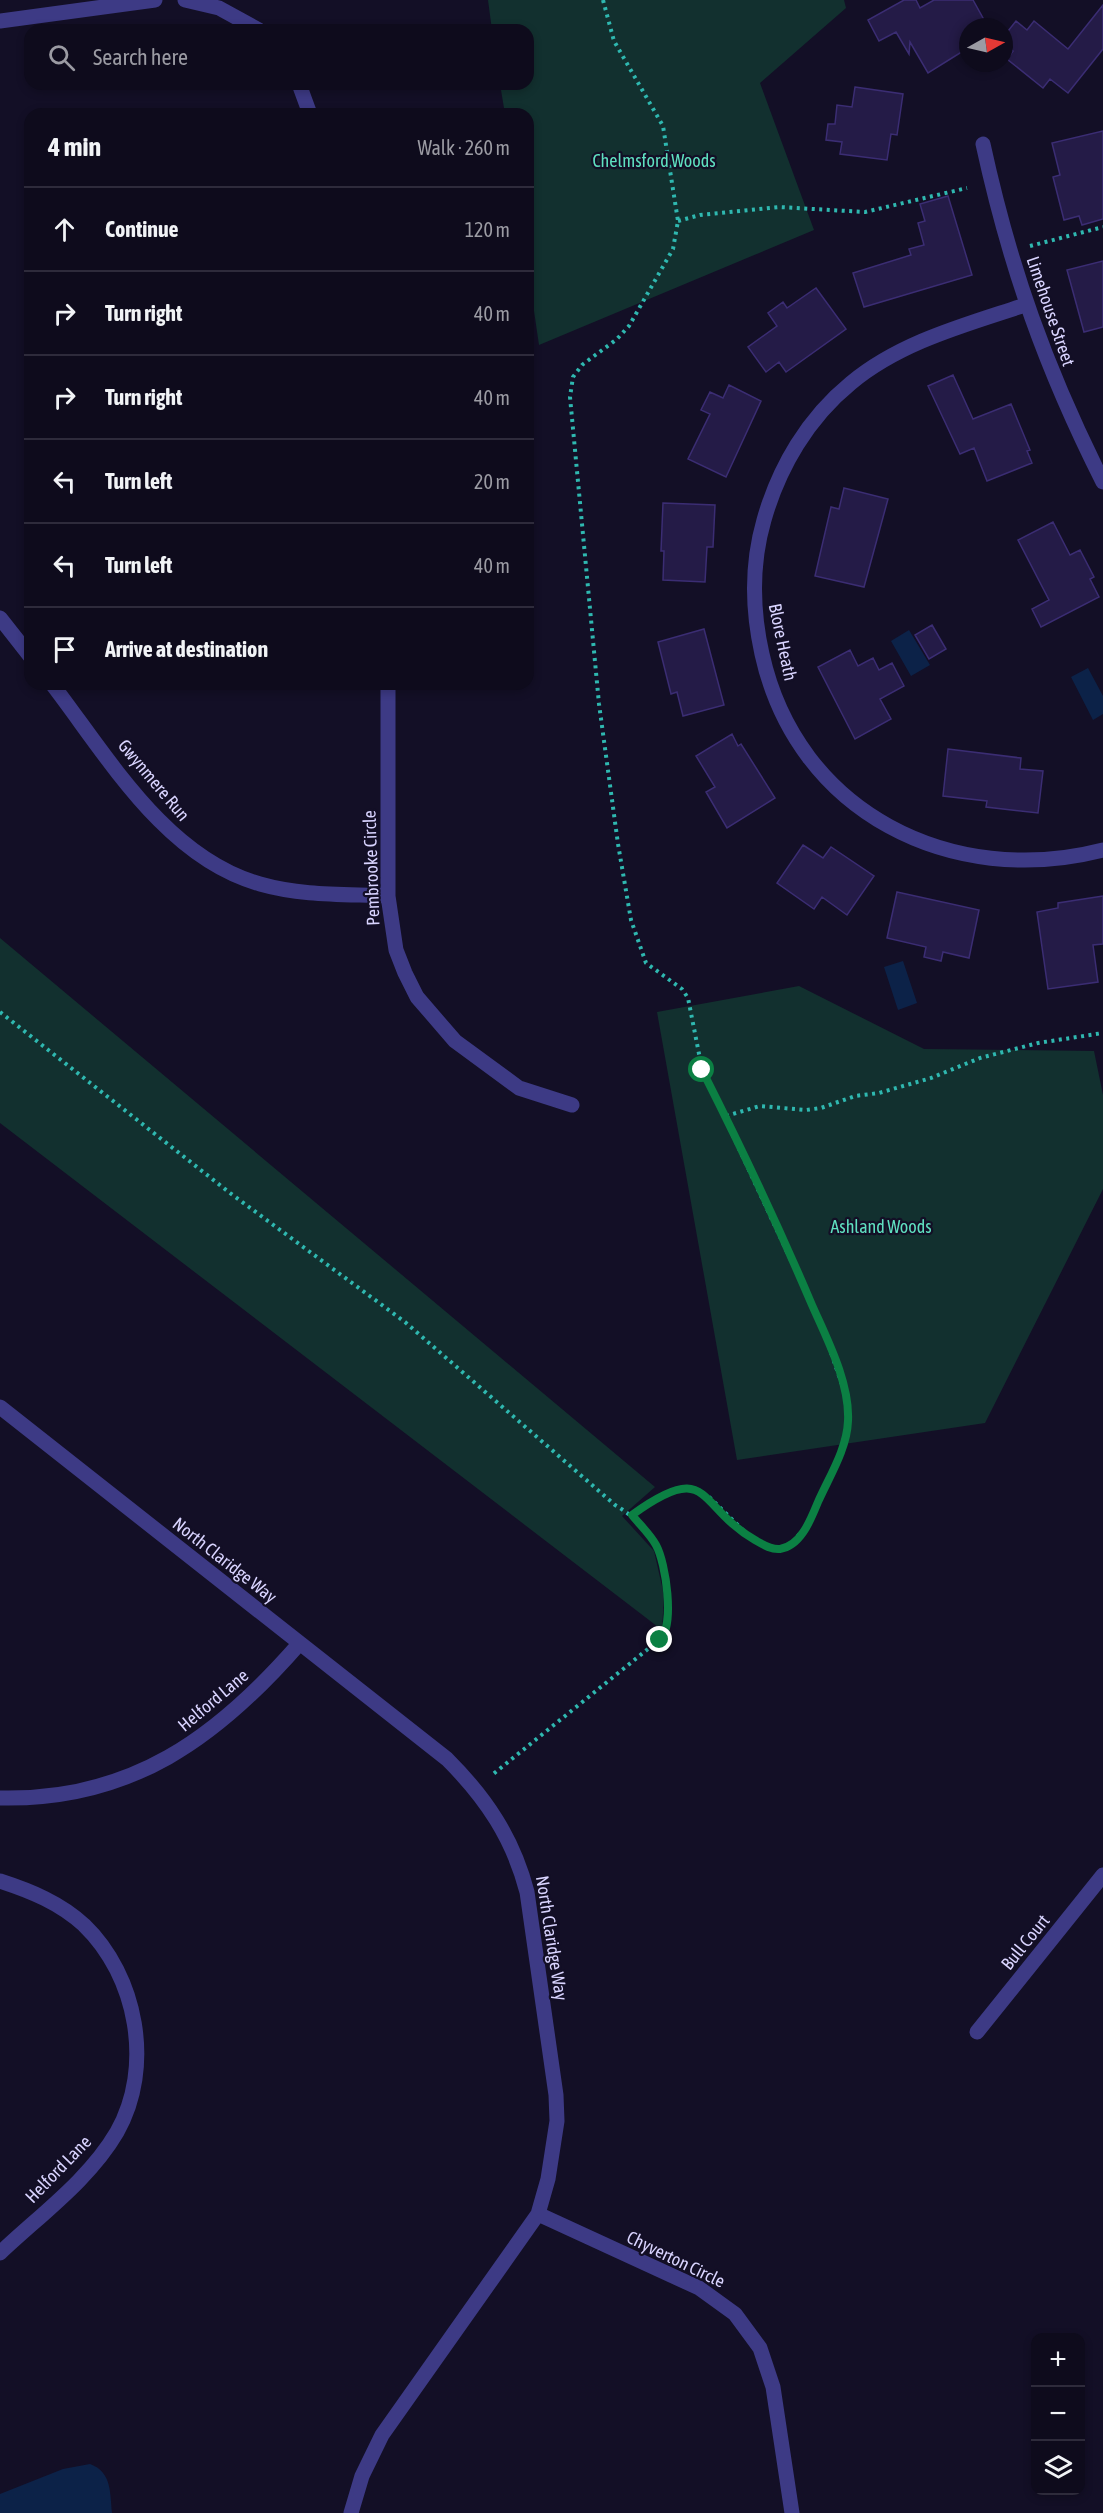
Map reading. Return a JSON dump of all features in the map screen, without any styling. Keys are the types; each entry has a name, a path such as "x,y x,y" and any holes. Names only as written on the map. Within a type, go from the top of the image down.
{"street":[{"path":"0,21 155,0"},
{"path":"185,0 219,8 248,24"},
{"path":"301,90 308,108"},
{"name":"Limehouse Street","path":"983,144 1026,305 1069,415 1103,482"},
{"name":"Blore Heath","path":"1026,305 908,347 858,377 825,407 789,459 768,504 754,567 756,624 768,679 788,724 834,785 875,818 920,842 940,849 990,859 1048,860 1103,850"},
{"path":"0,618 24,648"},
{"name":"Gwynmere Run","path":"57,690 147,807 195,852 240,877 278,888 310,894 388,896"},
{"name":"Pembrooke Circle","path":"388,690 388,896 396,951 417,997 436,1023 455,1041 519,1088 572,1105"},
{"name":"North Claridge Way","path":"0,1407 454,1766 485,1800 517,1859 527,1892 556,2095 555,2144 538,2214 382,2434 362,2476 351,2513"},
{"name":"Helford Lane","path":"0,1798 37,1797 88,1788 142,1771 165,1760 190,1745 231,1714 299,1644"},
{"name":"Bull Court","path":"977,2032 1103,1875"},
{"name":"Helford Lane","path":"0,1881 55,1903 84,1926 99,1943 111,1959 128,1996 133,2013 136,2050 128,2100 118,2129 105,2150 86,2173 0,2253"},
{"name":"Chyverton Circle","path":"538,2214 699,2288 735,2314 760,2348 773,2387 792,2513"}],"path":[{"path":"603,0 614,41 663,126 678,221 673,249 629,326 617,339 582,365 573,377 570,398 599,704 631,920 646,963 682,989 688,998 702,1070 726,1116 823,1329 847,1399 847,1432 810,1521 798,1538 786,1548 771,1548 751,1538 708,1496 695,1488 675,1490 662,1495 632,1515"},
{"path":"678,221 700,215 779,207 866,213 967,188"},
{"path":"1030,246 1103,226"},
{"path":"0,1012 230,1193 405,1322 615,1505 632,1515 657,1547 661,1559 669,1617 664,1636 492,1775"},
{"path":"726,1116 760,1106 806,1110 821,1108 855,1096 879,1093 931,1078 980,1058 1038,1043 1103,1033"}],"green space":[{"name":"Chelmsford Woods","path":"488,0 844,0 846,8 760,83 814,230 539,345 534,311 534,108 504,108 501,90 534,90 534,24 491,24"},
{"path":"0,938 655,1487 622,1516 654,1551 664,1595 662,1630 0,1123"},
{"name":"Ashland Woods","path":"799,986 924,1049 1094,1051 1103,1095 1103,1189 985,1423 737,1460 657,1012"}],"water":[{"path":"909,630 930,665 911,676 891,641"},
{"path":"1088,668 1103,696 1103,714 1093,720 1071,677"},
{"path":"903,961 917,1003 898,1010 884,967"},
{"path":"90,2464 102,2472 106,2478 112,2513 0,2513 0,2494 63,2469"}],"building":[{"path":"904,0 916,0 920,8 934,0 973,0 983,18 959,18 959,54 928,73 910,42 909,54 896,32 879,41 868,20"},
{"path":"1103,5 1103,49 1068,93 1050,79 1043,88 1013,64 1013,25 1016,21 1027,30 1034,21 1068,49"},
{"path":"855,87 903,94 897,135 891,134 887,160 840,154 842,142 826,140 828,124 835,124 837,105 852,107"},
{"path":"1103,131 1103,219 1082,225 1079,216 1064,220 1053,177 1060,175 1052,143"},
{"path":"948,196 972,275 864,307 853,273 911,255 909,249 924,245 918,223 925,221 920,204"},
{"path":"1103,261 1103,327 1084,332 1067,270"},
{"path":"816,288 846,329 786,372 779,362 766,372 748,347 777,326 768,313 783,302 787,308"},
{"path":"953,375 973,419 1011,404 1030,450 1027,451 1032,463 987,481 974,448 960,454 928,386"},
{"path":"729,385 761,401 726,477 688,459 710,414 701,410 710,392 723,398"},
{"path":"844,488 888,499 864,587 815,576 831,507 839,509"},
{"path":"663,503 715,505 713,547 707,547 705,582 663,580 664,551 661,551"},
{"path":"1053,522 1070,555 1080,550 1094,577 1090,579 1099,597 1041,627 1032,609 1049,600 1018,540"},
{"path":"932,625 946,649 929,659 915,635"},
{"path":"704,629 724,705 683,716 677,692 671,694 658,642"},
{"path":"850,650 858,666 873,658 879,670 892,663 904,686 880,699 891,719 855,739 818,667"},
{"path":"732,734 738,746 741,744 775,798 727,828 706,792 715,787 696,756"},
{"path":"948,749 1021,758 1020,769 1043,771 1038,813 986,807 987,801 943,796"},
{"path":"803,845 823,858 831,847 874,876 847,915 822,897 814,909 777,883"},
{"path":"897,892 979,910 969,958 943,952 941,961 924,957 926,947 887,938"},
{"path":"1103,896 1103,944 1093,945 1098,982 1048,989 1037,912 1058,908 1058,903"}],"route":[{"path":"660,1640 664,1636 669,1617 661,1559 652,1539 632,1515 662,1495 675,1490 695,1488 708,1496 751,1538 771,1548 786,1548 798,1538 810,1521 843,1447 848,1422 847,1399 823,1329 726,1116 702,1070"}]}
